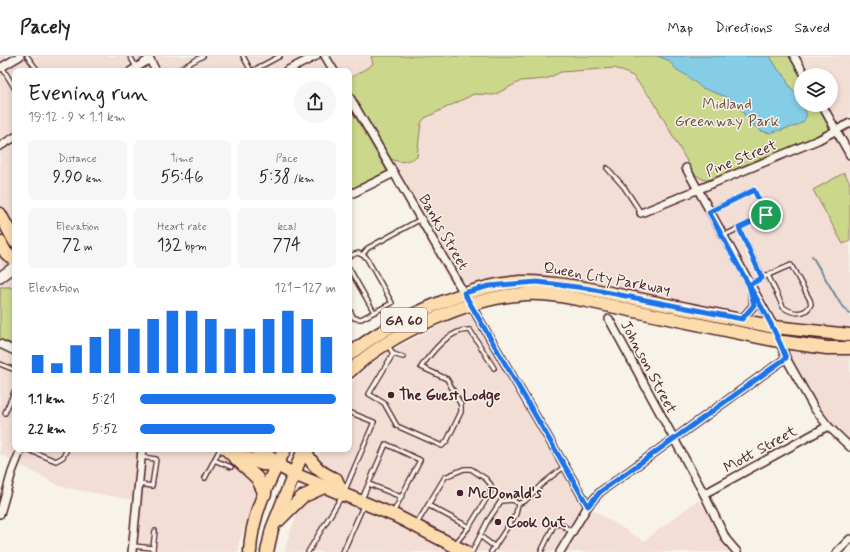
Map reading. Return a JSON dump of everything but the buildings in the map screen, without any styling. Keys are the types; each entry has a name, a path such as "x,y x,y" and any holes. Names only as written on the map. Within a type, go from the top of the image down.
{"main road":[{"path":"0,214 12,236"},
{"path":"0,242 6,253 12,258"},
{"name":"Queen City Parkway","path":"352,353 489,286 537,282 585,288 742,319 774,327 850,335"},
{"name":"Queen City Parkway","path":"467,298 552,294 780,341 827,348 850,348"},
{"name":"Queen City Parkway","path":"352,369 366,357 383,337"},
{"path":"228,452 257,478 264,489 264,494"},
{"path":"232,452 262,464 277,465"},
{"path":"263,452 267,454 277,465 294,474 392,515 466,552"},
{"path":"250,552 253,529 264,494 284,452"},
{"path":"268,552 274,524 304,452"},
{"path":"307,452 317,469 325,475 336,479 343,495"},
{"path":"274,524 302,497 324,487"}],"street":[{"path":"1,67 20,56"},
{"path":"292,68 316,56"},
{"path":"325,56 332,68"},
{"path":"794,56 801,68"},
{"path":"135,68 149,58 154,68"},
{"name":"Banks Street","path":"352,101 588,506"},
{"path":"826,112 848,146 850,155"},
{"name":"Pine Street","path":"641,213 837,131 850,123"},
{"path":"0,146 12,139"},
{"path":"686,168 750,287 774,327 786,358 814,408 828,426 850,447"},
{"path":"352,194 394,173"},
{"path":"0,277 12,268"},
{"path":"742,319 754,305 750,287"},
{"name":"Johnson Street","path":"609,319 704,494 726,539 738,552"},
{"path":"0,344 12,350"},
{"path":"560,552 588,506 600,492 786,358"},
{"name":"Mott Street","path":"704,494 828,426"},
{"path":"0,514 12,472 20,452"},
{"path":"133,549 141,453"},
{"path":"837,552 850,539"}],"lane":[{"path":"27,56 36,68"},
{"path":"130,56 134,68"},
{"path":"181,68 203,56"},
{"path":"242,56 250,68"},
{"path":"258,68 280,56"},
{"path":"1,67 12,84"},
{"path":"607,168 624,187 641,213"},
{"path":"709,212 754,190 766,215 722,236"},
{"path":"363,254 368,248 422,219"},
{"path":"739,228 762,278"},
{"path":"352,255 358,253 363,254"},
{"path":"352,314 354,318 358,320 392,303 363,254"},
{"path":"750,287 762,278 791,265 810,300 811,304 808,309 801,313 796,313 783,307 768,276"},
{"path":"352,273 374,312"},
{"path":"421,367 438,344 463,330 470,330 494,368"},
{"path":"383,337 393,354 403,358"},
{"path":"393,354 369,394 384,403 397,426 442,446 447,441 461,412 461,405 447,379 416,364"},
{"path":"0,364 12,369"},
{"path":"5,413 12,397"},
{"path":"308,552 343,495 374,422 352,413"},
{"path":"343,552 386,444 420,460 392,515"},
{"path":"34,452 56,460 63,457 66,452"},
{"path":"205,478 218,452"},
{"path":"139,484 152,486 156,459 141,453"},
{"path":"214,460 231,467"},
{"path":"518,504 526,500 541,485 565,466"},
{"path":"415,526 446,477 464,468 478,472 490,485 490,493 469,527 454,545"},
{"path":"369,484 401,497"},
{"path":"472,552 501,501 512,500 518,504"},
{"path":"492,552 516,514 518,504"},
{"path":"428,505 469,527"},
{"path":"541,552 554,525 561,524 572,532"},
{"path":"133,549 153,550 155,531"},
{"path":"480,536 495,547"}],"shaded area":[{"path":"0,56 850,56 850,447 822,429 780,341 657,312 546,282 451,284 387,171 352,188 352,68 12,68 12,452 273,452 239,542 239,552 134,552 138,501 62,487 0,454"},
{"path":"462,314 472,317 584,505 644,541 698,500 743,552 285,552 287,541 320,452 352,452 352,384 360,373 384,354"}],"green space":[{"name":"Midland Greenway Park","path":"371,56 789,56 796,68 794,68 794,112 821,112 830,130 710,180 704,180 694,174 654,102 633,76 615,68 561,72 546,79 521,81 494,95 474,94 425,118 421,123 417,157 401,162 391,159 352,92 352,77 373,64"},
{"path":"352,111 387,171 352,188"},
{"path":"844,173 850,183 850,241 843,244 813,190"},
{"path":"0,287 10,287 12,288 12,344 0,339"}],"water":[{"path":"657,56 770,56 779,71 784,74 789,86 794,91 794,112 806,112 807,115 803,122 796,126 770,133 761,131 748,121 735,102 724,96 702,88 686,75 677,70 668,60"}],"waterway":[{"path":"812,256 840,303 850,314"}],"place":[{"name":"The Guest Lodge","path":"391,395"},
{"name":"McDonald's","path":"460,493"},
{"name":"Cook Out","path":"498,522"}],"route":[{"path":"766,215 739,228 762,278 749,285 752,289 754,305 748,315 742,319 585,288 537,282 522,282 489,286 464,293 588,506 600,492 786,358 774,327 764,312 749,285 709,212 754,190 766,215"}]}
